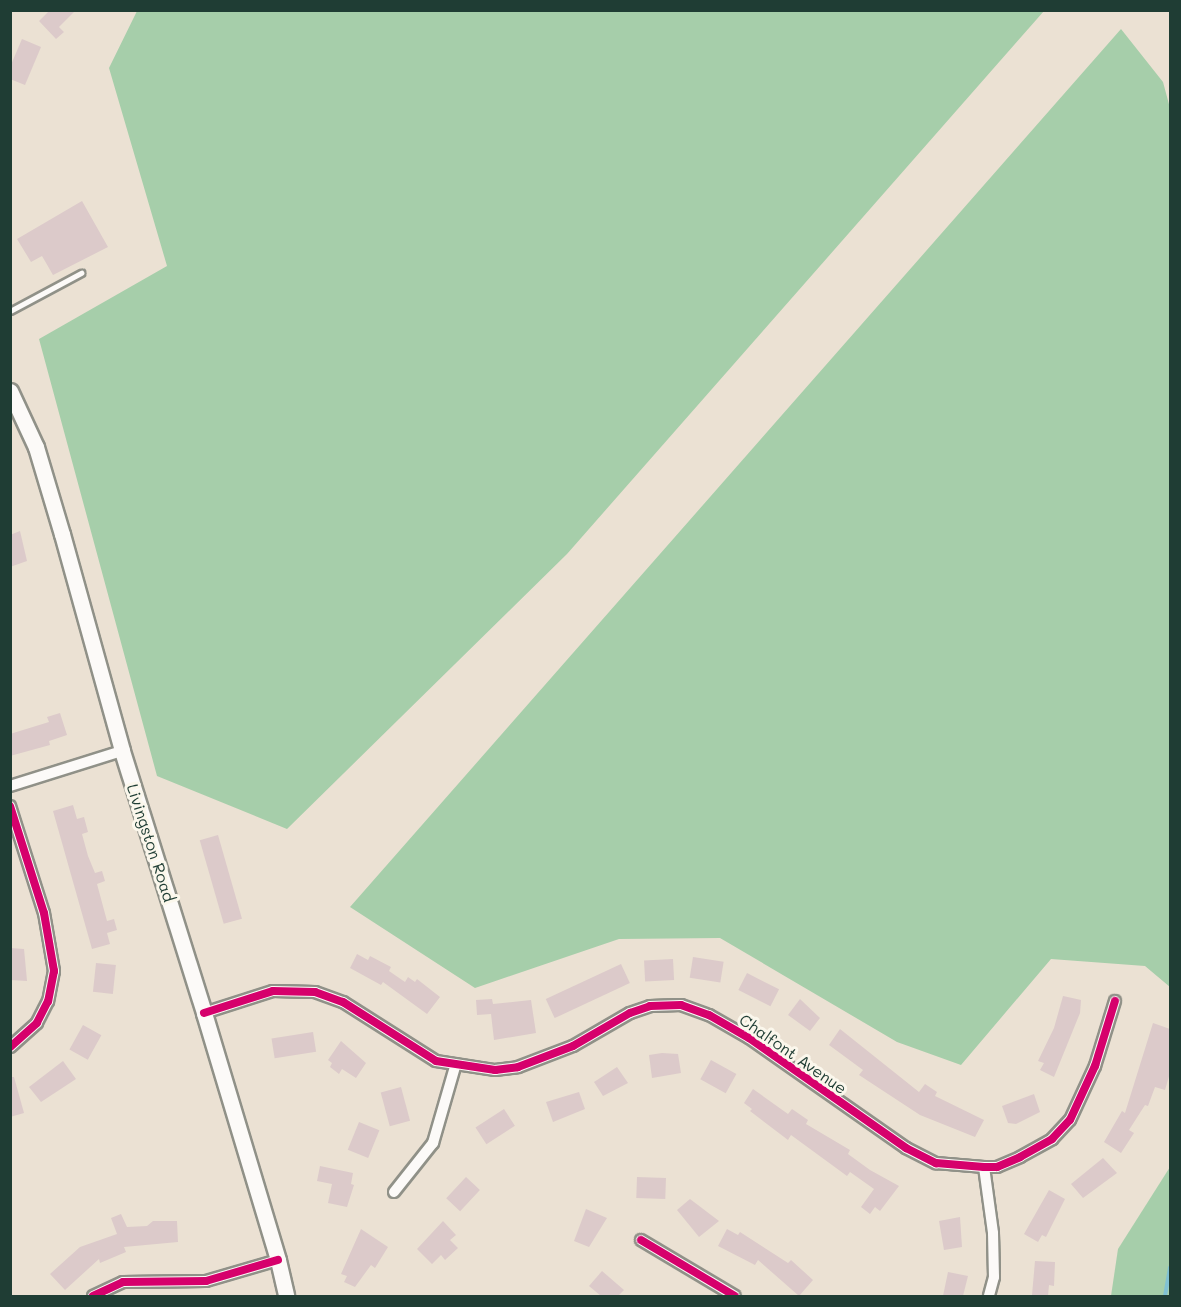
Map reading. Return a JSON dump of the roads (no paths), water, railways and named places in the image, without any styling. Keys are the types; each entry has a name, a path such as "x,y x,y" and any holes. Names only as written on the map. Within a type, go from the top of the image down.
{"main road":[{"name":"Livingston Road","path":"10,391 36,447 56,512 122,751 204,1013 278,1260 286,1296"}],"street":[{"path":"10,786 122,751"},
{"path":"10,806 44,913 54,971 50,993 37,1023 10,1047"},
{"name":"Chalfont Avenue","path":"204,1013 273,991 315,992 344,1002 436,1061 455,1067 495,1070 518,1067 573,1046 630,1013 650,1006 681,1005 709,1015 748,1038 906,1148 936,1163 984,1167 1020,1157 1052,1139 1070,1120 1095,1066 1115,1001"},
{"path":"394,1192 433,1143 455,1067"},
{"path":"984,1167 993,1233 994,1277 989,1296"},
{"path":"641,1240 735,1296"},
{"path":"93,1296 123,1282 206,1281 278,1260"}],"lane":[{"path":"10,311 81,273"}],"waterway":[{"path":"1165,1296 1170,1267"}]}
